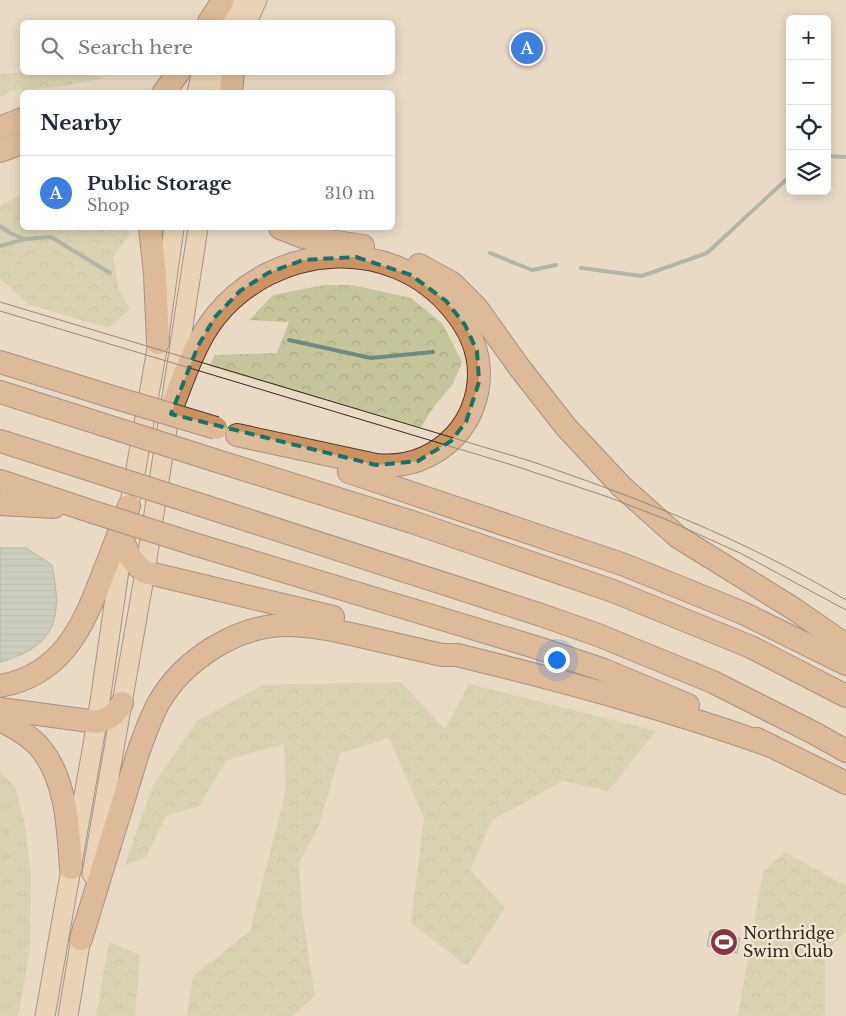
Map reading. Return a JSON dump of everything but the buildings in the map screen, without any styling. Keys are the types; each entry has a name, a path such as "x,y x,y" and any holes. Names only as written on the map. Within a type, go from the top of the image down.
{"highway":[{"path":"211,20 225,6"},
{"path":"166,90 177,75"},
{"path":"231,90 233,75"},
{"path":"11,142 20,123"},
{"path":"150,230 155,274 158,343"},
{"path":"286,230 303,236 380,249 425,267 452,283 477,308 519,367 566,427 622,487 678,537 794,609 846,645"},
{"path":"171,410 198,346 212,321 225,305 240,291 268,273 303,260 324,257 356,257 385,263 399,269 425,283 446,301 466,325 472,338 479,366 479,382 473,408 466,422 451,440 439,450 418,461 404,465 376,465 226,431"},
{"path":"0,352 58,379"},
{"path":"0,362 226,431 622,564 743,613 846,664"},
{"path":"0,392 421,525 613,591 752,647 846,696"},
{"path":"0,441 598,635 713,682 846,751"},
{"path":"0,481 197,545 535,646 604,670 674,698 846,783"},
{"path":"0,504 54,507 92,512"},
{"path":"0,686 15,682 51,664 78,633 98,589 129,506"},
{"path":"123,540 132,560 145,572 444,645 457,655"},
{"path":"81,939 148,723 158,703 171,685 202,655 252,631 283,625 322,629 442,655 457,655 670,712 717,726 770,746"},
{"path":"0,709 97,722 112,717 122,703"},
{"path":"0,720 24,734 40,748 51,764 59,783 65,814 71,868"}],"main road":[{"path":"248,20 257,0"},
{"path":"225,6 231,20"},
{"path":"198,90 201,75"},
{"path":"212,90 215,75"},
{"path":"224,90 228,75"},
{"path":"45,1016 97,722 123,540 158,343 174,230"},
{"path":"68,1016 145,572 198,230"}],"highlighted area":[{"path":"356,257 411,275 446,301 465,325 477,351 479,382 466,422 451,441 418,461 376,465 171,414 198,346 215,317 240,291 268,273 303,260"}],"green space":[{"path":"20,72 20,75 89,75 105,78 64,86 11,91 0,97 0,74"},
{"path":"20,196 20,230 125,230 130,234 113,257 119,290 130,309 109,328 30,305 0,279 0,205"},
{"path":"324,285 352,285 411,298 442,323 462,362 453,384 436,404 420,428 209,366 215,355 277,353 289,322 249,320 273,295"},
{"path":"401,682 445,729 469,684 656,731 608,791 563,781 492,820 470,870 505,908 467,966 411,923 424,818 389,738 340,753 319,825 299,863 303,919 315,996 293,1016 187,1016 193,976 250,931 286,790 284,744 227,760 199,806 166,816 145,858 125,865 153,785 197,721 263,685"},
{"path":"0,772 15,787 24,820 31,874 30,949 18,1016 0,1016"},
{"path":"785,852 846,886 846,931 825,953 825,1016 738,1016 763,872"},
{"path":"109,942 140,955 135,1016 96,1016"}],"shaded area":[{"path":"0,548 26,548 52,565 56,589 56,612 48,633 41,642 27,652 2,662 0,662"},
{"name":"Northridge Swim Club","path":"710,931 740,938 737,953 707,946"}],"waterway":[{"path":"831,156 846,157"},
{"path":"581,268 642,276 707,253 786,180"},
{"path":"0,226 24,239"},
{"path":"0,246 25,239 51,237 110,273"},
{"path":"490,253 532,270 556,265"},
{"path":"289,340 371,358 433,352"}],"tram line":[{"path":"0,302 527,460 568,474 690,521 730,539 808,578 846,600"},
{"path":"0,311 509,464 608,497 665,519 742,554 846,610"}],"place":[{"name":"Public Storage","path":"527,48"},
{"name":"Northridge Swim Club","path":"724,942"}]}
